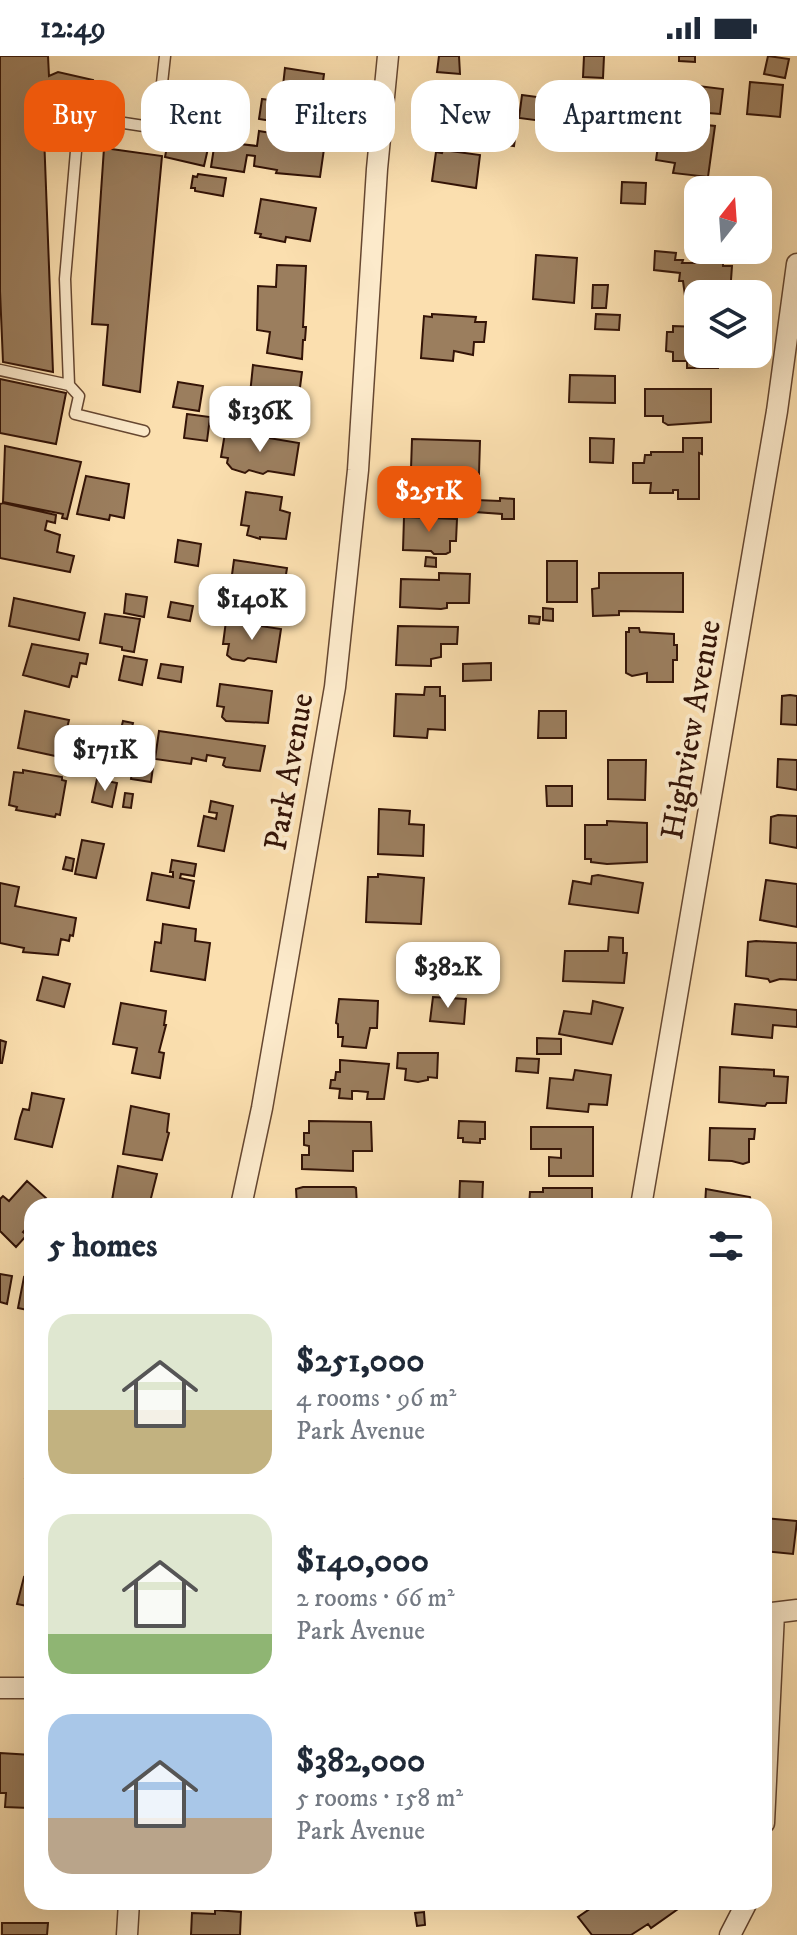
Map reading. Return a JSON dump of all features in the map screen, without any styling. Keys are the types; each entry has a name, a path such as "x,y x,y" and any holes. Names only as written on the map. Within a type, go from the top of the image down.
{"street":[{"name":"Park Avenue","path":"243,1198 265,1092 335,687 358,470 377,169 388,56"},
{"name":"Highview Avenue","path":"642,1198 777,411 797,264"},
{"path":"772,1613 797,1610"},
{"path":"0,1688 24,1688"},
{"path":"127,1935 129,1910"},
{"path":"730,1935 743,1910"}],"lane":[{"path":"125,123 157,128 165,56"},
{"path":"69,385 65,279 76,152"},
{"path":"0,370 69,385 79,396 75,414 144,431"}],"building":[{"path":"0,56 48,56 49,76 58,72 93,80 24,80 24,152 45,152 53,372 3,362"},
{"path":"439,56 459,56 460,74 437,72"},
{"path":"584,56 604,56 603,78 583,77"},
{"path":"679,56 695,56 695,62 679,61"},
{"path":"768,56 789,59 785,78 764,74"},
{"path":"285,68 324,74 323,80 284,80"},
{"path":"750,82 783,85 780,117 747,114"},
{"path":"710,87 723,89 720,114 710,113"},
{"path":"522,95 535,97 535,120 519,118"},
{"path":"262,99 266,99 266,120 259,119"},
{"path":"710,125 715,126 708,176 673,173 675,163 656,160 657,152 710,152"},
{"path":"259,131 266,132 266,152 324,152 320,177 276,173 277,170 254,166 255,156 247,155 244,172 211,167 213,152 250,152 250,145 257,146"},
{"path":"125,151 162,156 140,392 103,385 108,325 92,324 104,152"},
{"path":"166,152 207,152 204,166 165,157"},
{"path":"436,152 480,155 476,188 432,181"},
{"path":"198,174 226,178 223,196 191,188 193,176 197,177"},
{"path":"622,182 646,183 645,204 621,203"},
{"path":"261,199 316,208 310,241 286,237 285,242 255,233"},
{"path":"655,251 676,253 675,260 683,260 684,264 732,266 731,280 684,280 684,288 683,281 679,281 680,273 654,270"},
{"path":"536,255 577,258 574,303 533,299"},
{"path":"277,265 306,266 303,327 306,327 302,359 267,353 270,332 257,330 258,286 276,287"},
{"path":"593,285 608,285 606,308 592,308"},
{"path":"432,314 476,317 475,322 486,322 484,342 474,342 473,355 454,351 453,361 421,358 424,316 432,317"},
{"path":"596,314 620,315 619,330 595,329"},
{"path":"673,326 684,326 684,361 673,361 673,352 666,351 667,332 673,332"},
{"path":"253,365 302,372 296,418 257,413 258,405 249,404"},
{"path":"570,375 615,376 615,403 569,402"},
{"path":"0,379 66,393 56,444 0,433"},
{"path":"178,382 203,386 199,411 173,407"},
{"path":"645,389 711,389 711,422 668,425 663,422 663,416 645,416"},
{"path":"187,414 210,417 207,441 184,438"},
{"path":"225,433 299,443 294,475 268,471 263,474 249,470 245,473 232,469 227,463 228,458 221,457"},
{"path":"590,438 614,439 613,463 590,462"},
{"path":"683,438 702,438 699,499 678,499 678,490 673,490 673,493 650,493 651,483 633,483 633,463 644,463 645,455 651,455 651,452 683,452"},
{"path":"412,439 480,441 479,474 444,476 443,485 404,481 404,469 411,469"},
{"path":"5,446 81,462 67,519 62,518 63,514 3,502"},
{"path":"86,476 129,484 124,518 110,515 109,520 77,514"},
{"path":"246,492 282,497 280,510 290,513 286,539 260,539 247,535 249,526 241,525"},
{"path":"500,498 514,499 514,519 502,519 502,514 475,512 476,500 500,501"},
{"path":"0,504 56,515 55,523 47,521 45,530 60,535 57,552 74,556 70,572 0,558"},
{"path":"404,517 457,519 456,541 450,541 450,552 434,554 431,551 403,550"},
{"path":"178,540 201,544 198,566 175,562"},
{"path":"426,557 436,558 436,567 425,566"},
{"path":"234,560 287,568 282,601 239,597 235,593 237,583 231,582"},
{"path":"547,561 577,561 577,602 547,602"},
{"path":"439,573 470,574 469,603 447,603 447,608 441,609 400,607 401,579 439,580"},
{"path":"599,573 683,573 683,612 619,611 619,615 593,616 592,589 599,588"},
{"path":"126,594 147,597 144,617 124,613"},
{"path":"14,598 85,613 79,640 9,626"},
{"path":"171,602 193,606 190,621 168,617"},
{"path":"543,608 553,609 553,621 543,620"},
{"path":"105,614 140,619 134,652 100,643"},
{"path":"529,616 540,617 539,624 529,623"},
{"path":"226,621 281,629 276,662 248,658 244,661 227,655 229,644 223,644"},
{"path":"398,626 458,627 457,644 441,644 441,657 431,659 431,666 396,665"},
{"path":"629,628 639,628 640,632 674,634 677,660 673,660 673,682 647,682 647,673 632,676 626,673 626,632"},
{"path":"32,644 88,654 86,664 80,663 77,677 72,676 69,687 23,675"},
{"path":"124,656 147,660 142,685 119,680"},
{"path":"491,663 491,680 463,681 463,664"},
{"path":"161,664 183,667 181,682 158,678"},
{"path":"220,684 272,691 268,723 226,721 222,717 224,707 217,706"},
{"path":"425,687 440,687 440,696 445,696 445,730 428,729 427,738 394,736 396,694 424,695"},
{"path":"782,696 797,696 797,725 781,724"},
{"path":"25,711 69,720 60,757 18,748"},
{"path":"539,711 566,711 566,738 538,738"},
{"path":"123,721 133,723 130,735 120,733"},
{"path":"159,731 265,746 260,771 226,767 223,765 225,758 207,755 206,761 192,758 191,764 155,759"},
{"path":"778,759 797,760 797,790 777,787"},
{"path":"608,760 646,760 645,800 608,799"},
{"path":"133,764 153,767 151,782 131,779"},
{"path":"23,770 62,777 66,781 60,815 56,814 55,817 16,810 17,807 9,805 14,772 23,773"},
{"path":"97,779 117,783 112,807 92,802"},
{"path":"546,786 572,786 572,806 547,806"},
{"path":"125,793 133,794 131,808 123,807"},
{"path":"211,801 233,806 224,851 198,846 204,816 216,819 217,813 209,812"},
{"path":"379,809 410,811 409,824 424,825 423,856 378,854"},
{"path":"797,816 797,848 770,843 771,817"},
{"path":"607,821 647,823 647,862 607,864 585,859 585,825 607,825"},
{"path":"82,840 104,844 96,878 75,874"},
{"path":"66,857 74,859 72,871 63,869"},
{"path":"172,860 196,864 194,876 181,874 180,878 194,881 189,908 147,900 152,873 173,877 173,872 170,872"},
{"path":"378,874 424,878 421,924 366,922 368,877 378,877"},
{"path":"592,876 643,883 638,913 569,904 573,881 591,884"},
{"path":"766,880 797,884 797,927 760,920"},
{"path":"0,883 19,887 15,906 76,918 73,936 70,935 69,941 61,939 58,955 23,952 24,948 0,943"},
{"path":"163,924 196,929 195,941 210,943 205,980 151,971 155,942 161,943"},
{"path":"609,937 623,938 623,953 627,953 624,983 563,981 565,951 608,951"},
{"path":"748,942 797,943 797,980 770,982 768,979 746,976"},
{"path":"43,977 70,984 64,1007 37,1000"},
{"path":"433,997 466,999 464,1024 430,1021"},
{"path":"339,999 378,1001 377,1028 370,1028 366,1048 342,1046 343,1037 338,1037 336,1023"},
{"path":"593,1001 623,1008 612,1044 559,1034 564,1011 591,1014"},
{"path":"121,1003 166,1011 159,1052 164,1053 160,1078 132,1073 137,1048 113,1044"},
{"path":"735,1004 797,1010 797,1027 773,1025 772,1038 732,1034"},
{"path":"537,1038 561,1039 561,1054 537,1054"},
{"path":"0,1040 6,1042 2,1063 0,1063"},
{"path":"398,1053 438,1053 437,1078 428,1077 428,1080 418,1082 405,1080 406,1069 397,1068"},
{"path":"517,1058 539,1059 538,1073 516,1071"},
{"path":"340,1060 389,1064 384,1099 367,1099 368,1092 357,1091 352,1091 352,1099 339,1098 340,1089 330,1088 336,1072 340,1072"},
{"path":"720,1067 774,1070 774,1076 788,1077 786,1103 767,1103 765,1106 719,1102"},
{"path":"575,1070 611,1075 607,1105 589,1104 588,1112 547,1108 550,1078 573,1080"},
{"path":"32,1093 64,1099 52,1147 15,1139 23,1109 29,1110"},
{"path":"131,1106 169,1114 169,1133 162,1160 123,1154"},
{"path":"309,1121 371,1122 372,1151 353,1151 353,1171 302,1169 302,1155 309,1155 309,1146 304,1145 304,1133 309,1133"},
{"path":"459,1121 485,1122 485,1139 480,1139 480,1143 463,1142 463,1138 458,1138"},
{"path":"531,1127 593,1127 593,1176 549,1176 549,1157 561,1158 561,1149 531,1149"},
{"path":"710,1128 755,1129 754,1139 749,1139 749,1162 709,1160"},
{"path":"118,1166 157,1174 151,1198 112,1198"},
{"path":"27,1181 46,1198 24,1198 24,1238 16,1247 0,1231 0,1199 3,1196 9,1201"},
{"path":"460,1181 483,1182 482,1198 459,1198"},
{"path":"354,1187 357,1198 297,1198 296,1189"},
{"path":"543,1188 592,1188 592,1198 530,1198 530,1192 543,1192"},
{"path":"706,1189 750,1198 705,1198"},
{"path":"0,1274 12,1276 7,1304 0,1302"},
{"path":"24,1277 24,1309 18,1308"},
{"path":"772,1519 797,1521 793,1554 772,1552"},
{"path":"24,1577 24,1605 17,1604"},
{"path":"0,1753 24,1754 24,1808 5,1807 6,1793 0,1793"},
{"path":"215,1910 241,1912 240,1935 191,1935 192,1913 215,1914"},
{"path":"588,1910 677,1910 651,1928 648,1924 631,1935 592,1935 578,1917"},
{"path":"424,1912 425,1925 417,1926 415,1913"},
{"path":"2,1923 48,1923 47,1935 2,1935"}]}
